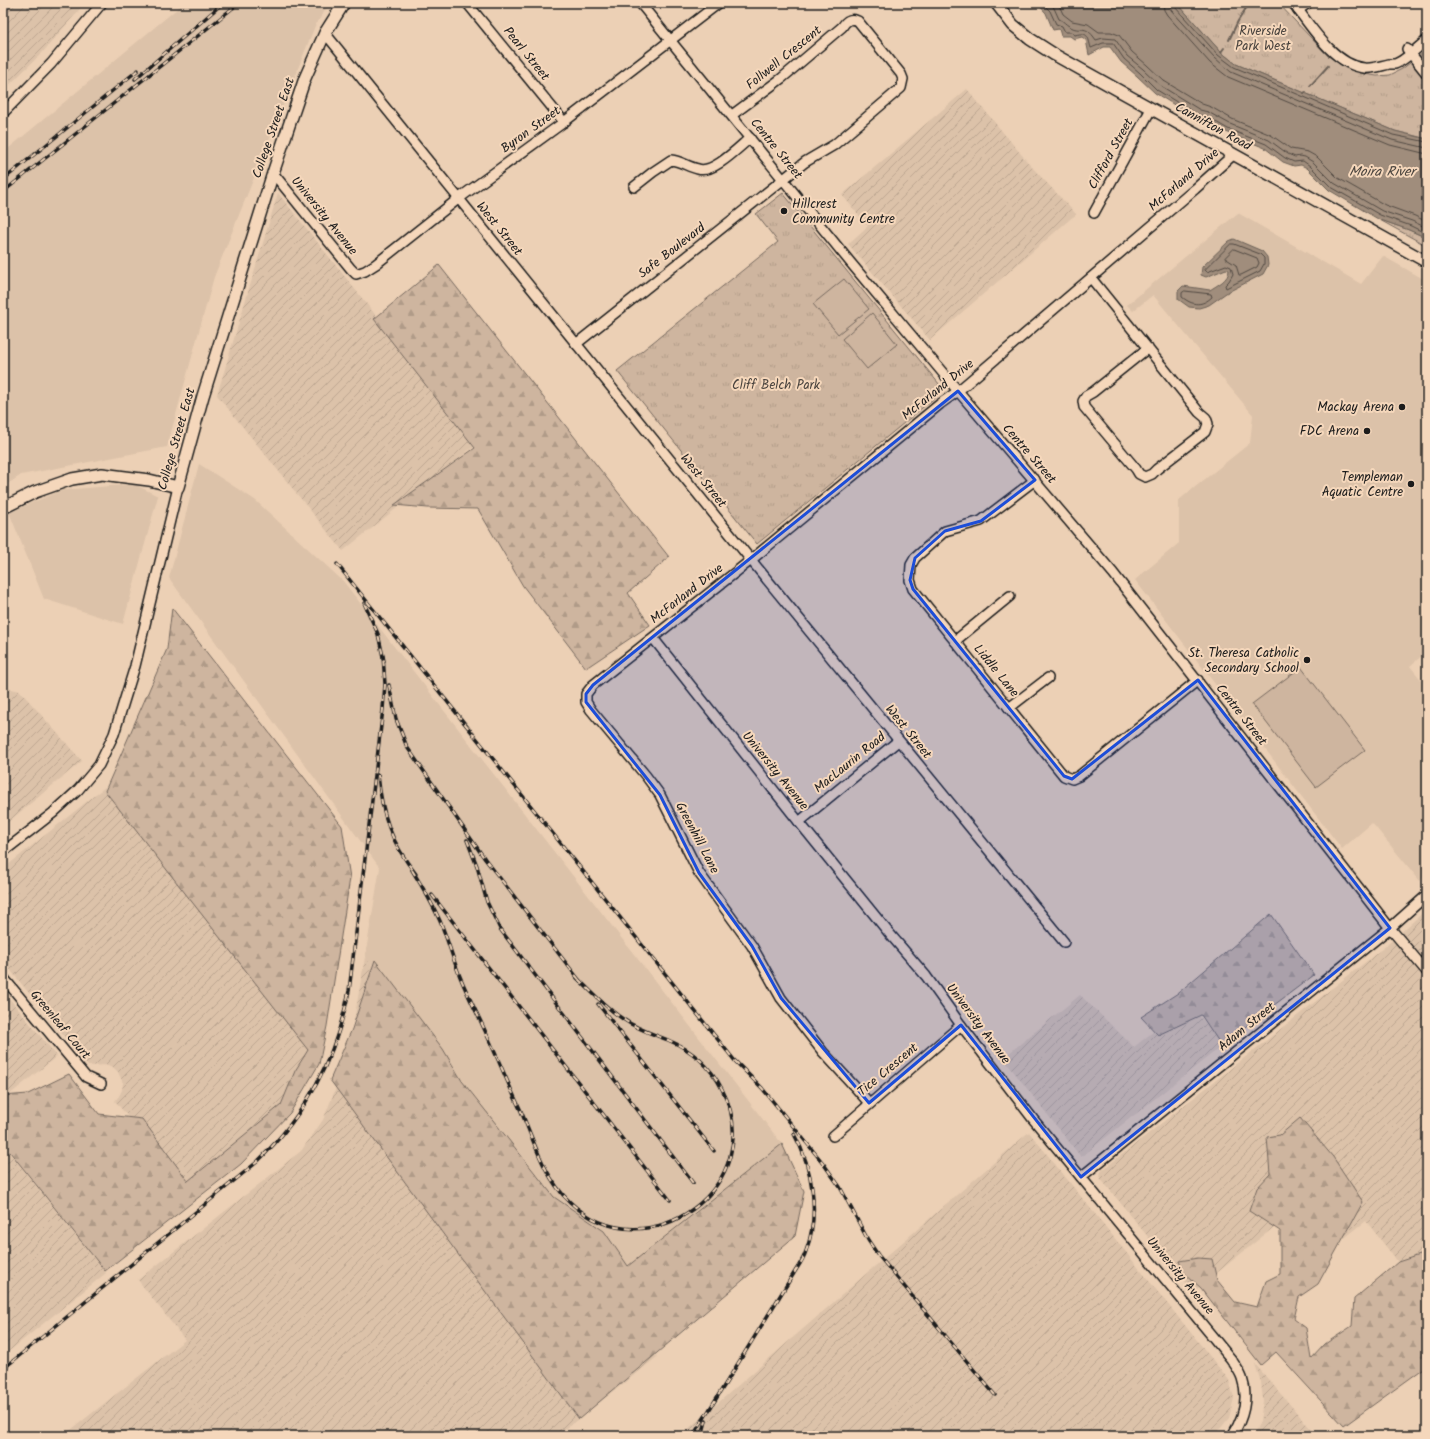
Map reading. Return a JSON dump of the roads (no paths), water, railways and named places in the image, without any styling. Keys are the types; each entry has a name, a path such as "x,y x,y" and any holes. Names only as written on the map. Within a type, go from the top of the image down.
{"main road":[{"name":"College Street East","path":"178,487 203,396 273,173 305,78 325,33 344,3"},
{"name":"Cannifton Road","path":"996,3 1013,25 1030,39 1055,55 1427,262"},
{"path":"3,508 36,492 72,479 102,474 150,480 178,487"}],"street":[{"path":"3,114 51,64 102,3"},
{"name":"Pearl Street","path":"467,3 564,122"},
{"name":"Centre Street","path":"640,3 850,262 1113,573 1390,928 1427,972"},
{"name":"Byron Street","path":"356,274 365,271 376,264 458,199 564,122 719,3"},
{"path":"1308,3 1296,7 1330,50 1351,65 1364,68 1390,64 1392,60 1427,40"},
{"name":"Follwell Crescent","path":"732,115 782,78 846,22 851,19 858,20 901,74 903,79 901,88 834,145 812,156 784,179"},
{"name":"West Street","path":"325,33 898,741 1064,942"},
{"path":"1408,52 1427,34"},
{"path":"1408,52 1427,74"},
{"name":"Clifford Street","path":"1094,213 1151,108"},
{"path":"634,187 671,160 682,162 699,170 705,170 715,166 750,138"},
{"name":"McFarland Drive","path":"653,638 751,560 940,404 958,391 1233,155"},
{"name":"University Avenue","path":"273,173 356,274"},
{"name":"Safe Boulevard","path":"576,344 784,179"},
{"path":"1091,278 1148,348 1199,412 1206,418 1208,424 1205,432 1152,474 1145,477 1139,474 1136,468 1084,408 1083,401 1086,396 1148,348"},
{"name":"Liddle Lane","path":"1035,480 981,521 945,532 915,558 911,565 910,580 913,589 1064,776 1072,779 1079,776 1198,680"},
{"name":"College Street East","path":"3,852 53,813 78,790 98,765 114,734 135,666 178,487"},
{"path":"955,641 1010,596"},
{"name":"University Avenue","path":"653,638 799,822 926,976 961,1025 1033,1119 1231,1359 1242,1378 1246,1401 1240,1423 1232,1436"},
{"name":"Greenhill Lane","path":"653,638 593,685 586,694 586,702 660,795 699,873 752,946 781,998 823,1052 869,1103"},
{"path":"1009,708 1048,678"},
{"name":"MacLaurin Road","path":"799,822 898,741"},
{"name":"Adam Street","path":"1081,1177 1390,928 1427,895"},
{"name":"Greenleaf Court","path":"3,977 86,1077 101,1084"},
{"name":"Tice Crescent","path":"833,1136 869,1103 961,1025"}],"water":[{"name":"Moira River","path":"1037,3 1177,3 1221,52 1236,64 1395,131 1427,139 1427,238 1378,219 1329,190 1307,168 1301,165 1294,166 1283,162 1265,148 1226,132 1205,121 1197,119 1155,93 1121,62 1110,47 1104,47 1089,55 1086,40 1082,37 1074,39 1070,36 1061,36 1059,29 1053,30 1046,13"},
{"path":"1234,239 1262,251 1267,257 1268,265 1263,274 1226,293 1209,305 1199,308 1189,307 1178,299 1178,291 1183,286 1210,290 1227,277 1229,270 1226,269 1206,277 1201,275 1202,267 1229,241"}],"waterway":[{"path":"1229,40 1248,5"},
{"path":"1221,52 1224,48"},
{"path":"1310,86 1328,66"}],"railway":[{"path":"135,79 223,3"},
{"path":"3,192 239,3"},
{"path":"3,180 138,70"},
{"path":"337,564 735,1061 762,1088 823,1163 840,1187 868,1240 878,1255 995,1395"},
{"path":"364,603 378,634 384,661"},
{"path":"3,1369 257,1162 290,1124 316,1084 336,1040 349,991 383,709 385,684 383,656"},
{"path":"389,685 396,719 407,747 485,859 580,981"},
{"path":"378,775 382,803 389,828 400,851 416,874"},
{"path":"467,840 477,866 487,902 500,929 693,1183"},
{"path":"412,870 440,921 458,972 521,1111 541,1160 561,1193 570,1202 601,1222 634,1229 665,1224 694,1208 716,1186 730,1157 733,1124 722,1089 712,1073 693,1054 677,1044 628,1023 605,1005 577,978"},
{"path":"432,895 670,1200"},
{"path":"598,1004 714,1151"},
{"path":"693,1436 805,1254 813,1222 812,1191 806,1161 794,1134"},
{"path":"702,1436 706,1421"}],"place":[{"name":"Hillcrest Community Centre","path":"784,211"},
{"name":"Mackay Arena","path":"1402,407"},
{"name":"FDC Arena","path":"1367,431"},
{"name":"Templeman Aquatic Centre","path":"1411,484"},
{"name":"St. Theresa Catholic Secondary School","path":"1307,660"}],"park label":[{"name":"Riverside Park West","path":"1263,38"},
{"name":"Cliff Belch Park","path":"776,385"}]}
